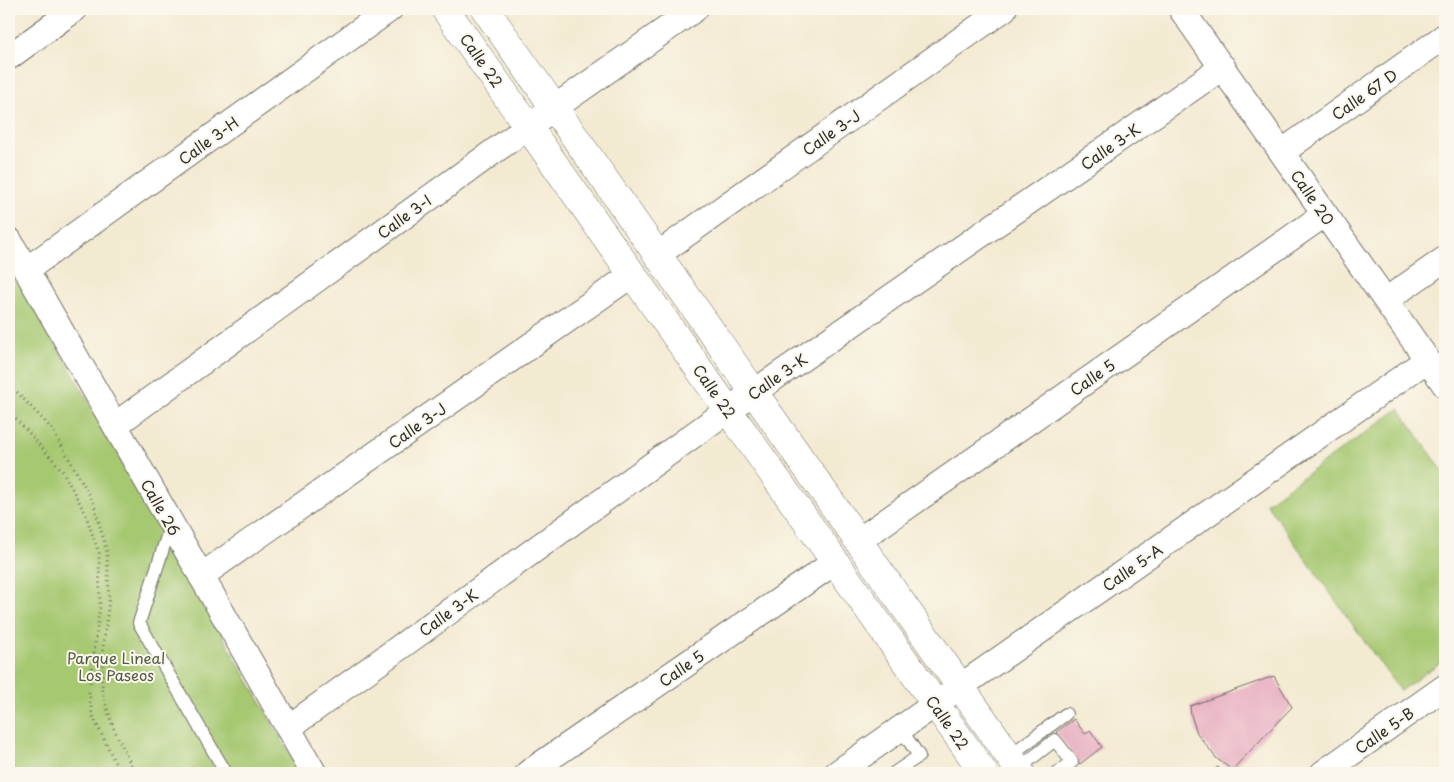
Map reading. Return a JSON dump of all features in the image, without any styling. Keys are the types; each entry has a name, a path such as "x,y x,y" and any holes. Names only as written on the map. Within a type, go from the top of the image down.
{"street":[{"path":"9,57 75,9"},
{"name":"Calle 3-H","path":"26,270 390,9"},
{"name":"Calle 22","path":"445,9 984,773"},
{"name":"Calle 22","path":"484,9 1016,766"},
{"name":"Calle 3-I","path":"115,425 528,126 695,9"},
{"name":"Calle 3-J","path":"657,255 1004,9"},
{"name":"Calle 20","path":"1184,10 1445,385"},
{"name":"Calle 67 D","path":"1282,152 1445,36"},
{"name":"Calle 3-K","path":"288,728 728,410 1223,68"},
{"name":"Calle 5","path":"858,541 1325,214"},
{"name":"Calle 26","path":"9,240 314,773"},
{"path":"1386,300 1445,258"},
{"name":"Calle 3-J","path":"201,576 632,274"},
{"name":"Calle 5-A","path":"836,773 1427,360"},
{"name":"Calle 5","path":"528,773 835,562"},
{"name":"Calle 5-B","path":"1323,773 1445,687"}],"lane":[{"path":"171,524 139,623 226,773"},
{"path":"1016,766 1066,714"},
{"path":"894,773 919,756 900,728"},
{"path":"1016,766 1055,740 1072,762 1058,773"}],"path":[{"path":"9,386 52,429 93,501 108,552 109,600 102,655 102,692 113,727 135,773"},
{"path":"9,411 62,470 85,513 99,553 100,605 89,692 92,714 120,773"},
{"path":"1445,463 1443,465 1445,468"},
{"path":"9,754 20,773"}],"green space":[{"name":"Parque Lineal Los Paseos","path":"9,262 301,773 9,773"},
{"path":"1399,409 1445,474 1445,659 1400,691 1266,503"}],"building":[{"path":"1274,676 1292,707 1232,770 1216,758 1197,733 1190,706"},
{"path":"1074,719 1085,734 1090,730 1102,747 1080,764 1056,732"},
{"path":"1218,767 1223,773 1209,773"}]}
